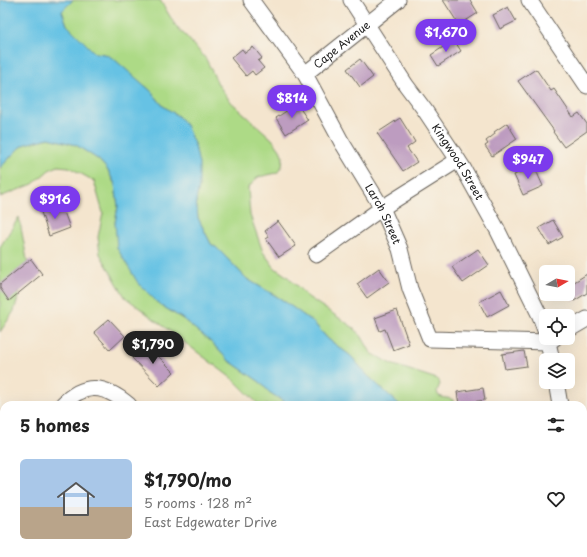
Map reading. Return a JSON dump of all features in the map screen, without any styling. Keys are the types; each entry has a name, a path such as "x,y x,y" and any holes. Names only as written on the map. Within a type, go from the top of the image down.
{"street":[{"name":"Larch Street","path":"251,0 304,74 341,141 382,208 400,249 410,289 430,339 539,338"},
{"name":"Kingwood Street","path":"351,0 402,80 458,160 491,217 539,314"},
{"name":"Cape Avenue","path":"304,74 398,0"},
{"path":"530,0 587,86"},
{"path":"316,254 382,208 458,160"},
{"path":"575,326 587,319"},
{"path":"67,401 83,390 98,388 117,396 123,401"},
{"path":"557,389 559,401"}],"green space":[{"path":"73,0 160,0 177,28 206,59 218,84 230,101 272,139 283,157 282,166 277,173 258,177 248,188 250,215 263,252 275,268 288,277 308,297 354,328 362,337 371,353 391,364 437,379 440,384 437,391 438,395 453,401 396,401 368,376 351,356 328,339 313,322 281,299 247,279 217,248 211,244 198,218 196,200 199,187 178,116 163,106 151,91 105,54 95,53 67,25 62,11"},
{"path":"49,138 76,145 99,160 107,169 115,185 118,206 115,223 159,304 183,319 212,343 228,360 260,382 269,392 283,401 255,401 234,380 125,297 100,254 98,237 103,213 94,181 69,167 58,166 49,170 33,184 0,197 0,168 17,150 26,144"},
{"path":"19,217 28,265 14,311 0,332 0,247"}],"water":[{"path":"0,0 73,0 62,11 67,25 95,53 105,54 114,59 151,91 163,106 178,116 186,125 195,146 199,164 199,187 196,200 198,218 211,244 217,248 247,279 281,299 313,322 328,339 351,356 368,376 396,401 283,401 269,392 260,382 228,360 212,343 183,319 159,304 138,283 117,248 115,223 118,206 115,184 107,169 99,160 76,145 49,138 26,144 17,150 0,168"}],"building":[{"path":"443,0 470,0 478,13 459,25"},
{"path":"508,7 516,21 500,29 493,15"},
{"path":"454,40 461,51 438,66 431,55"},
{"path":"253,47 262,58 258,61 264,68 255,75 252,71 246,76 231,58 242,49 245,53"},
{"path":"360,59 373,77 360,87 347,69"},
{"path":"536,69 551,91 554,89 573,117 579,113 587,124 587,131 564,147 518,81"},
{"path":"297,104 308,120 286,134 276,118"},
{"path":"400,118 415,142 407,148 417,162 403,171 377,133"},
{"path":"507,123 517,139 492,156 485,146 488,144 486,141 495,134 494,132"},
{"path":"534,166 543,186 523,195 514,175"},
{"path":"61,204 70,228 49,236 41,212"},
{"path":"553,220 563,237 549,245 539,228"},
{"path":"278,221 296,246 279,257 266,239 269,237 265,231"},
{"path":"478,249 489,265 463,283 452,267"},
{"path":"31,259 42,274 9,301 0,288 0,284"},
{"path":"379,268 389,282 367,298 357,284"},
{"path":"587,274 587,293 575,300 575,282"},
{"path":"501,290 509,305 487,317 479,302"},
{"path":"397,310 409,344 393,350 385,329 380,331 375,318"},
{"path":"109,319 125,336 110,350 94,332"},
{"path":"146,344 174,372 159,386 132,358"},
{"path":"524,351 527,366 505,369 502,354"},
{"path":"483,388 485,400 458,401 457,392"}]}
